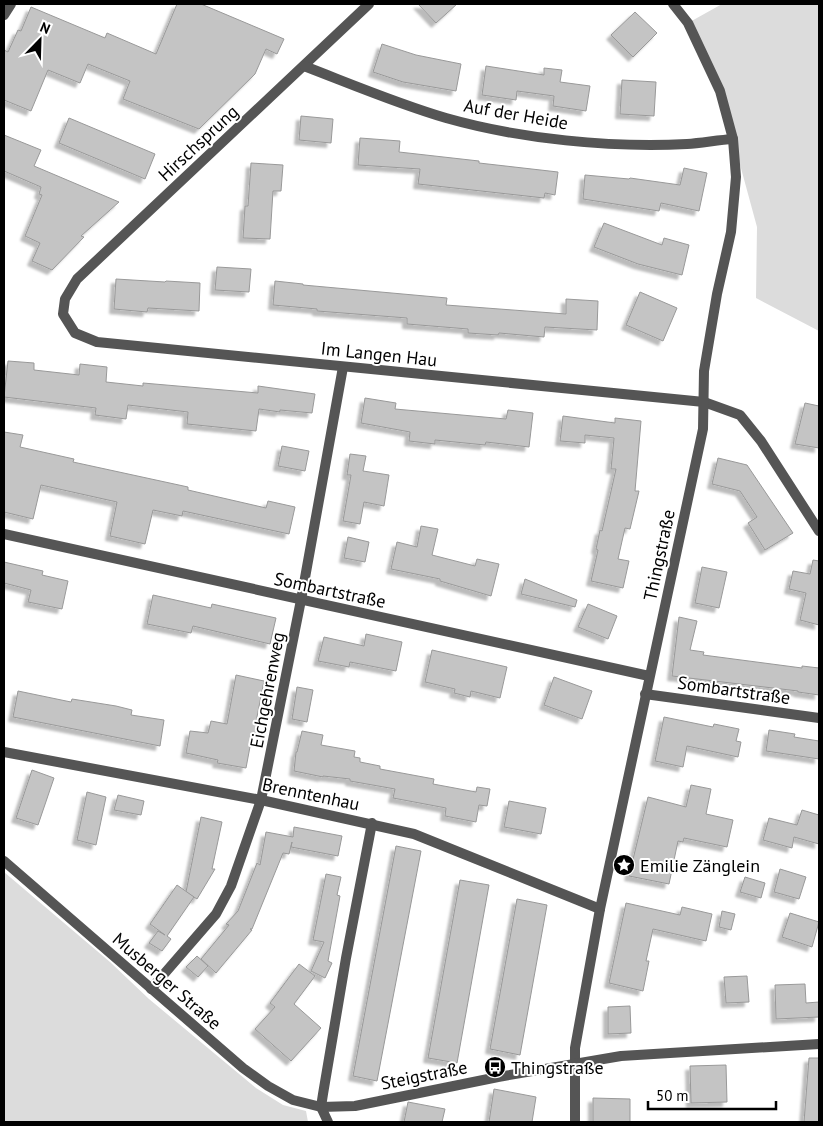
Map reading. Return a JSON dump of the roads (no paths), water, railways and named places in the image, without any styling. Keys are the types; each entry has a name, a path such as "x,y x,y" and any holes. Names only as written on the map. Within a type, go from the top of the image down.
{"street":[{"path":"4,15 11,4"},
{"name":"Hirschsprung","path":"63,314 65,299 77,279 369,4"},
{"name":"Thingstraße","path":"575,1122 575,1048 600,909 703,429 704,371 731,232 736,177 733,138 720,91 688,23 673,4"},
{"name":"Auf der Heide","path":"304,66 394,101 446,118 500,131 627,145 689,144 733,138"},
{"name":"Im Langen Hau","path":"63,314 75,332 97,342 704,402 740,415 761,441 819,531"},
{"name":"Eichgehrenweg","path":"151,989 216,914 231,886 261,800 301,600 344,367"},
{"name":"Sombartstraße","path":"4,534 649,676"},
{"name":"Sombartstraße","path":"645,694 819,718"},
{"name":"Brenntenhau","path":"4,752 261,800 372,823 414,834 600,909"},
{"path":"328,1122 321,1107 346,958 372,823"},
{"name":"Musberger Straße","path":"4,860 243,1068 268,1086 293,1100 321,1107"},
{"name":"Steigstraße","path":"321,1107 355,1106 576,1062 621,1056 819,1044"}],"place":[{"name":"Emilie Zänglein","path":"624,865"},
{"name":"Thingstraße","path":"495,1067"}]}
